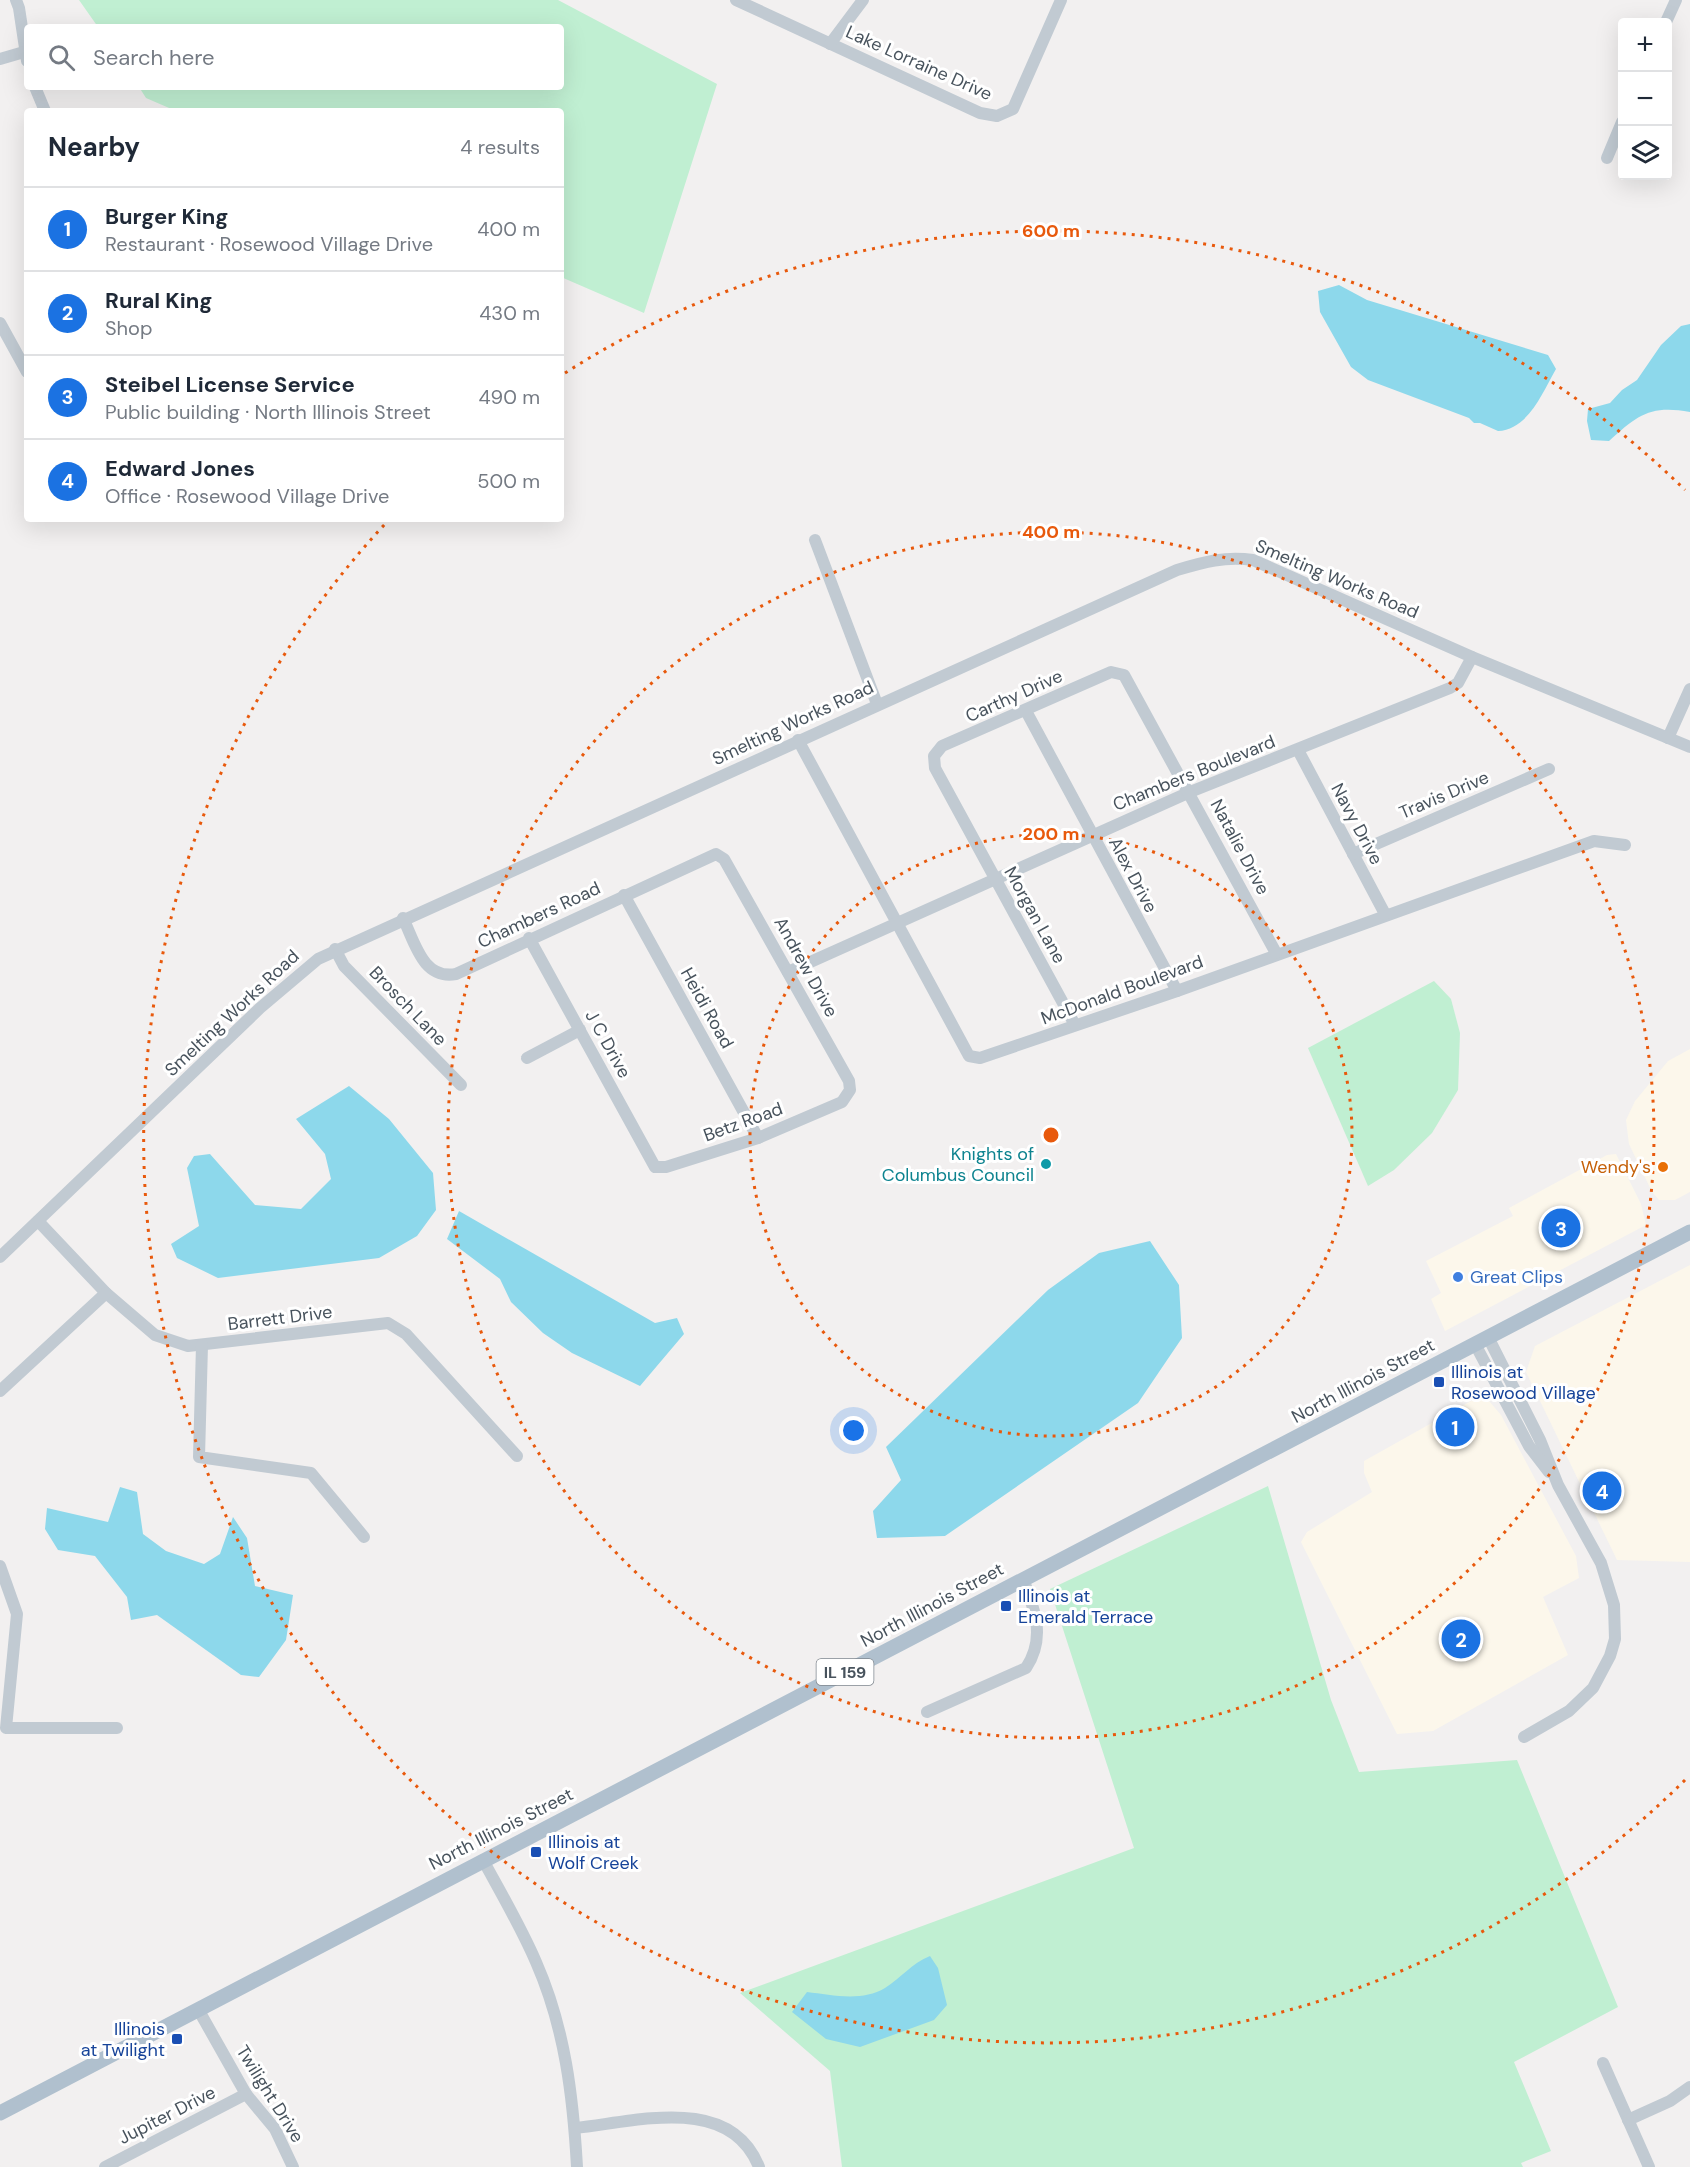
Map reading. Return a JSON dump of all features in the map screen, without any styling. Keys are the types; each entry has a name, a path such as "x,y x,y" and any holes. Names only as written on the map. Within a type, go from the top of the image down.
{"main road":[{"name":"North Illinois Street","path":"0,2113 1690,1232"}],"street":[{"path":"16,0 24,43"},
{"name":"Lake Lorraine Drive","path":"736,0 980,113 997,116 1013,109 1061,0"},
{"path":"830,44 863,0"},
{"path":"1668,18 1676,0"},
{"path":"0,59 24,57"},
{"path":"36,90 44,108"},
{"path":"1607,158 1621,126"},
{"path":"0,323 24,367"},
{"path":"815,540 877,704"},
{"name":"Smelting Works Road","path":"0,1257 281,989 318,958 1177,570 1230,557 1253,560 1472,657 1690,747"},
{"name":"Chambers Boulevard","path":"788,972 1190,792 1450,688 1458,683 1472,657"},
{"name":"Carthy Drive","path":"934,756 942,747 1111,672"},
{"name":"Natalie Drive","path":"1111,672 1124,675 1276,953"},
{"path":"1668,738 1690,689"},
{"name":"Alex Drive","path":"1026,711 1177,991"},
{"name":"McDonald Boulevard","path":"798,740 969,1056 980,1058 1177,991 1385,914 1594,842 1625,845"},
{"name":"Navy Drive","path":"1298,750 1385,914"},
{"name":"Morgan Lane","path":"934,756 935,768 1075,1025"},
{"name":"Travis Drive","path":"1353,854 1549,769"},
{"name":"Chambers Road","path":"403,918 426,965 434,973 444,976 456,974 529,938 716,854"},
{"name":"Andrew Drive","path":"716,854 724,858 849,1081 850,1090 842,1102"},
{"name":"Heidi Road","path":"624,895 758,1138"},
{"name":"J C Drive","path":"529,938 656,1167"},
{"name":"Brosch Lane","path":"335,949 344,966 460,1085"},
{"path":"527,1058 580,1030"},
{"name":"Betz Road","path":"656,1167 666,1167 758,1138 842,1102"},
{"name":"Barrett Drive","path":"38,1221 106,1293 154,1335 188,1346 388,1323 406,1334 517,1456"},
{"path":"0,1390 106,1293"},
{"path":"1482,1340 1540,1440 1558,1485 1601,1563 1614,1605 1615,1639 1603,1671 1584,1698 1562,1716 1524,1737"},
{"path":"202,1346 199,1457 311,1473 364,1537"},
{"path":"0,1566 17,1614 6,1728 117,1728"},
{"path":"927,1712 1026,1668 1035,1656 1037,1615 1023,1580"},
{"path":"483,1860 533,1954 555,2010 567,2063 577,2167"},
{"name":"Twilight Drive","path":"198,2009 246,2094 275,2129 293,2167"},
{"path":"1603,2063 1649,2167"},
{"path":"1628,2120 1670,2101 1690,2087"},
{"name":"Jupiter Drive","path":"105,2167 246,2094"},
{"path":"575,2128 678,2117 709,2120 725,2127 742,2140 759,2167"}],"shaded area":[{"path":"1690,1049 1690,1192 1675,1200 1659,1200 1652,1192 1629,1144 1626,1120 1635,1101 1668,1061"},
{"path":"1616,1154 1641,1204 1646,1225 1445,1331 1431,1299 1441,1293 1426,1261 1513,1216 1509,1208 1607,1155"},
{"path":"1690,1265 1690,1562 1617,1560 1526,1372 1535,1346"},
{"path":"1483,1398 1489,1401 1501,1415 1576,1556 1579,1578 1543,1597 1568,1655 1433,1731 1397,1734 1301,1542 1307,1532 1372,1492 1364,1473 1364,1461 1471,1401"}],"green space":[{"path":"79,0 558,0 717,84 644,313 564,278 564,108 169,108 146,98 141,90 564,90 564,24 96,24"},
{"path":"1434,981 1451,999 1460,1033 1458,1090 1432,1133 1394,1170 1368,1186 1308,1048"},
{"path":"1268,1486 1331,1700 1359,1772 1517,1760 1618,2007 1514,2062 1551,2151 1521,2163 1523,2167 842,2167 830,2071 740,1993 1134,1848 1050,1589"}],"water":[{"path":"1339,285 1367,300 1548,355 1556,369 1540,399 1518,424 1498,431 1480,423 1474,423 1469,418 1368,380 1351,367 1320,312 1318,291"},
{"path":"1690,324 1690,412 1654,411 1628,425 1609,441 1591,440 1587,421 1588,409 1610,403 1622,390 1637,380 1661,345 1681,326"},
{"path":"349,1086 389,1119 433,1173 436,1210 417,1236 379,1258 218,1278 177,1258 171,1244 199,1226 187,1168 194,1156 210,1154 255,1205 301,1209 331,1179 325,1154 296,1119"},
{"path":"459,1211 655,1323 677,1318 684,1334 640,1386 572,1353 543,1333 511,1302 500,1279 447,1239"},
{"path":"1150,1241 1179,1285 1182,1338 1138,1403 945,1536 877,1538 873,1511 901,1480 886,1447 1048,1290 1099,1253"},
{"path":"120,1487 137,1492 143,1534 166,1551 204,1564 220,1554 233,1517 247,1538 255,1586 293,1595 286,1640 259,1677 241,1675 157,1615 131,1620 127,1597 95,1556 58,1550 45,1529 47,1508 108,1522"},
{"path":"930,1956 938,1968 947,2005 934,2020 860,2047 826,2039 792,2012 807,1992 857,1996 876,1992"}],"place":[{"name":"Knights of Columbus Council","path":"1046,1164"},
{"name":"Wendy's","path":"1663,1167"},
{"name":"Steibel License Service","path":"1561,1228"},
{"name":"Great Clips","path":"1458,1277"},
{"name":"Illinois at Rosewood Village","path":"1439,1382"},
{"name":"Burger King","path":"1455,1427"},
{"name":"Edward Jones","path":"1602,1491"},
{"name":"Illinois at Emerald Terrace","path":"1006,1606"},
{"name":"Rural King","path":"1461,1639"},
{"name":"Illinois at Wolf Creek","path":"536,1852"},
{"name":"Illinois at Twilight","path":"177,2039"}]}
